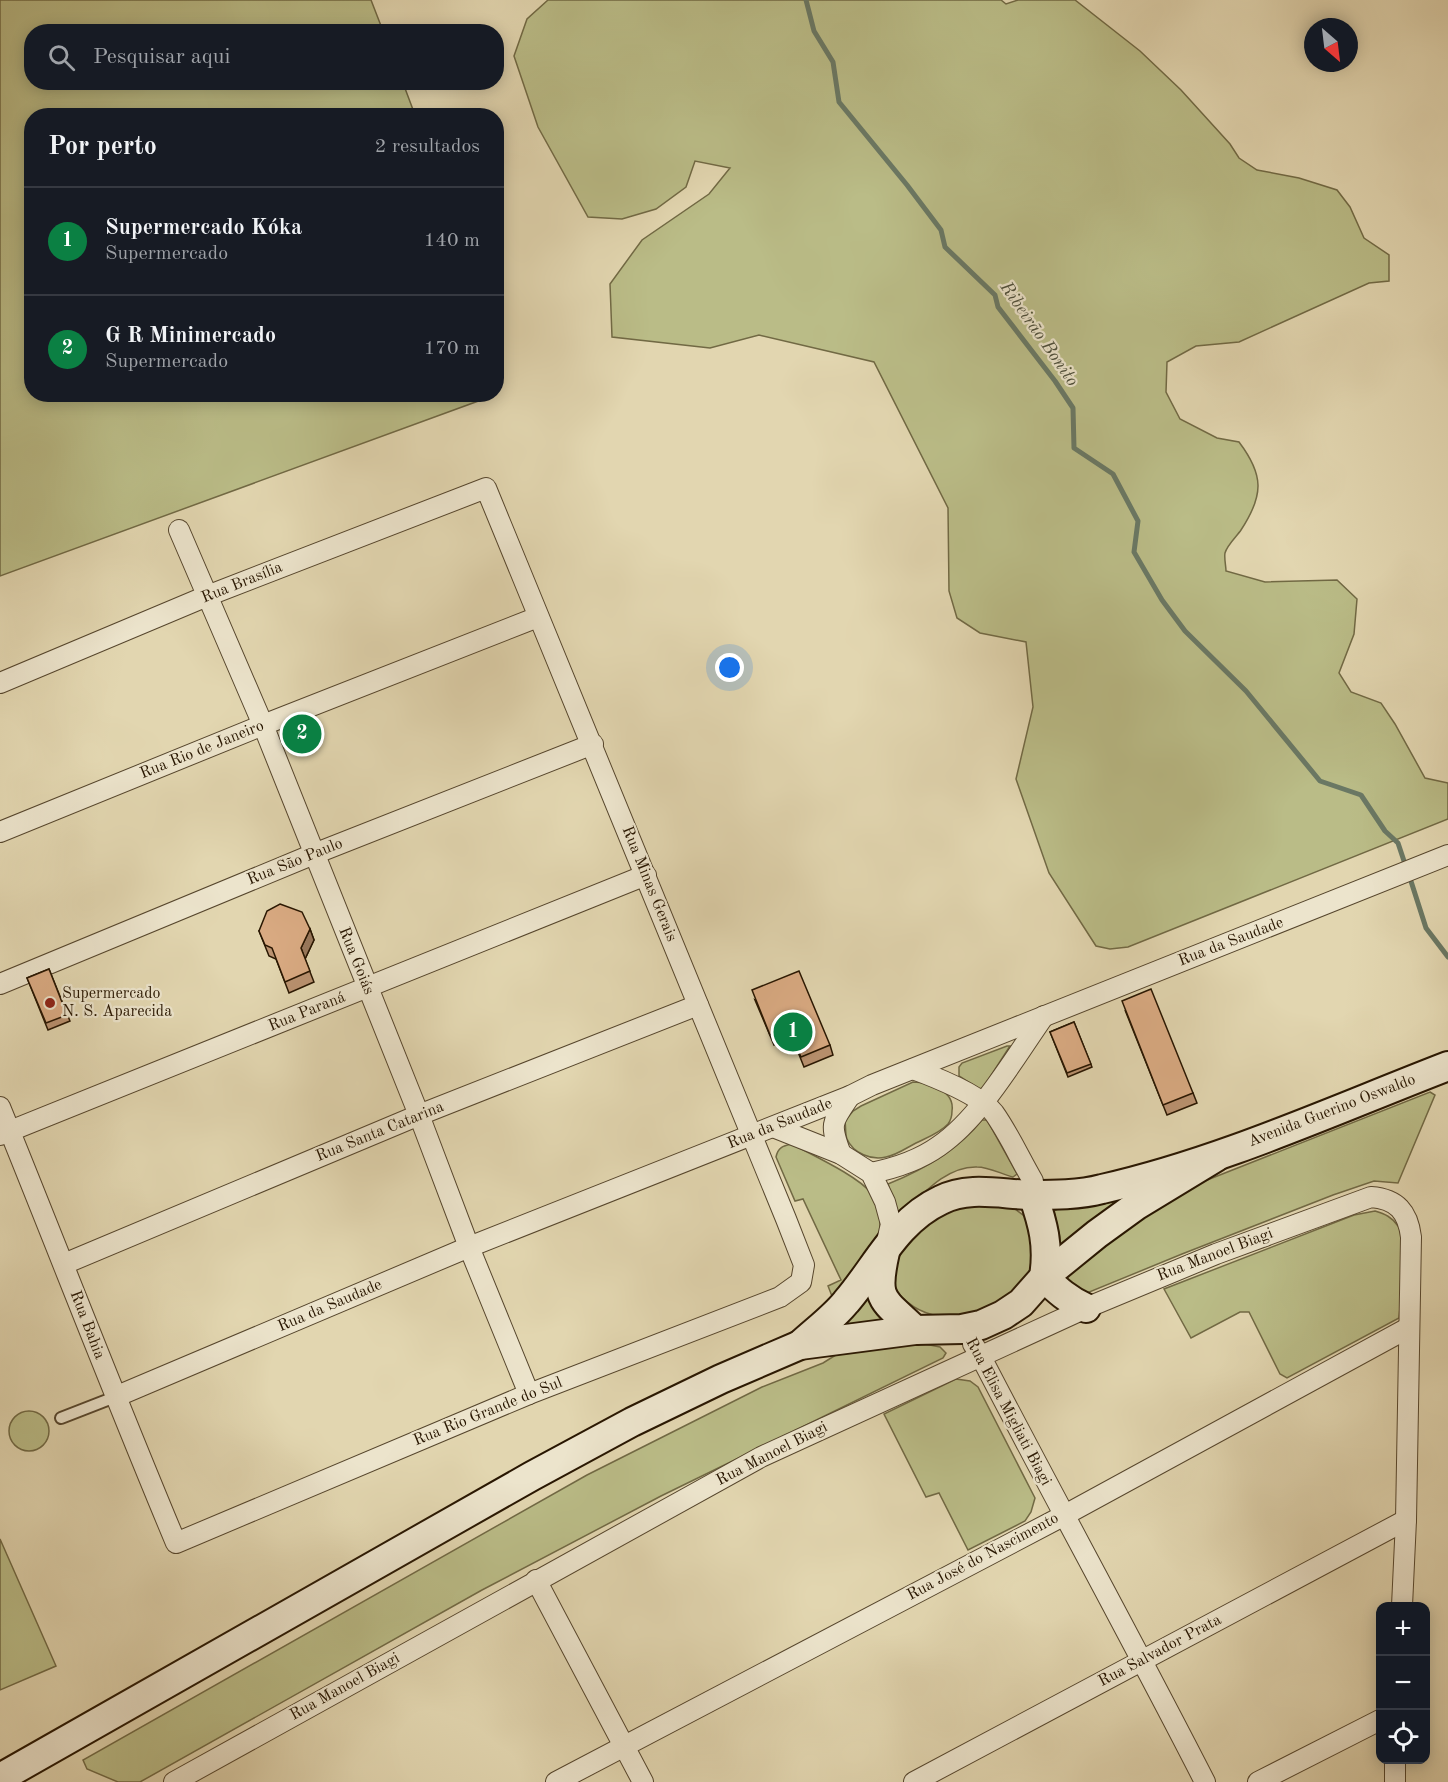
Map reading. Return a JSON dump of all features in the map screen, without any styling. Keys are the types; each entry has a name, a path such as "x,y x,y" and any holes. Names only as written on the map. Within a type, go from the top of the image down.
{"main road":[{"name":"Avenida Guerino Oswaldo","path":"800,1346 846,1303 902,1228 923,1210 942,1199 961,1192 1033,1195 1099,1190 1216,1157 1438,1070"},
{"name":"Avenida Guerino Oswaldo","path":"800,1346 915,1330 962,1329 981,1325 1003,1315 1021,1302 1044,1277 1137,1204 1216,1157"},
{"path":"1033,1195 1044,1228 1046,1262 1044,1277 1059,1293 1086,1308"},
{"path":"886,1247 879,1280 882,1295 888,1306 915,1330"},
{"path":"0,1778 632,1422 721,1379 800,1346"}],"street":[{"name":"Rua Brasília","path":"0,683 207,597 486,488"},
{"name":"Rua Minas Gerais","path":"486,488 593,744 804,1265 801,1282"},
{"name":"Rua Goiás","path":"179,530 263,725 529,1394"},
{"name":"Rua Rio de Janeiro","path":"0,832 538,617"},
{"name":"Rua São Paulo","path":"0,984 314,854 593,744"},
{"name":"Rua da Saudade","path":"115,1397 469,1247 1448,855"},
{"name":"Rua Paraná","path":"5,1133 646,875"},
{"name":"Rua Santa Catarina","path":"64,1264 419,1115 698,1005"},
{"path":"871,1173 897,1168 941,1145 967,1121 982,1103 1044,1016"},
{"path":"913,1069 940,1079 982,1103 993,1112 1033,1182 1033,1195"},
{"path":"841,1154 833,1134 834,1120 850,1096"},
{"name":"Rua Bahia","path":"0,1107 5,1133 64,1264 115,1397 176,1543"},
{"path":"773,1127 841,1154 871,1173 885,1202 891,1224 886,1247"},
{"name":"Rua Manoel Biagi","path":"174,1782 761,1457 1086,1308 1216,1254 1371,1197 1383,1198 1406,1215 1410,1237 1408,1328"},
{"name":"Rua Rio Grande do Sul","path":"176,1543 529,1394 780,1297 801,1282"},
{"path":"1402,1602 1406,1520 1408,1328"},
{"name":"Rua José do Nascimento","path":"556,1782 1063,1515 1408,1328"},
{"name":"Rua Elisa Migliati Biagi","path":"962,1329 980,1355 1205,1782"},
{"name":"Rua Salvador Prata","path":"914,1782 1406,1520"},
{"path":"536,1580 643,1782"},
{"path":"1258,1782 1376,1722"},
{"path":"1395,1764 1395,1782"}],"lane":[{"path":"61,1418 115,1397"}],"green space":[{"path":"0,0 371,0 380,24 24,24 24,90 406,90 412,108 24,108 24,402 476,402 0,576"},
{"path":"548,0 1001,0 1006,4 1018,0 1075,0 1140,51 1181,90 1230,144 1239,158 1257,170 1299,178 1337,190 1350,207 1364,238 1389,255 1389,281 1369,283 1239,342 1196,346 1167,362 1166,392 1180,419 1217,438 1239,442 1257,475 1258,485 1254,506 1249,518 1226,550 1226,571 1265,582 1337,580 1357,599 1354,634 1339,673 1351,692 1381,703 1425,778 1448,783 1448,819 1128,947 1110,949 1096,946 1049,873 1016,779 1033,707 1026,642 980,633 957,618 949,591 948,508 874,362 759,335 710,348 612,337 610,284 642,240 709,194 730,168 695,161 686,187 656,209 622,219 588,217 538,127 514,56 527,19"},
{"path":"1010,1046 983,1088 979,1089 959,1076 959,1067 962,1063"},
{"path":"913,1082 934,1086 950,1098 952,1116 948,1124 933,1135 890,1156 875,1158 858,1152 847,1139 845,1121 853,1111 861,1106"},
{"path":"1430,1092 1435,1095 1398,1183 1374,1181 1333,1195 1087,1293 1062,1279 1148,1208 1192,1186"},
{"path":"982,1120 987,1120 1017,1174 1013,1177 982,1167 965,1168 954,1172 933,1185 898,1218 888,1184 951,1150"},
{"path":"792,1144 834,1166 865,1186 877,1205 880,1219 878,1240 835,1304 828,1286 841,1280 803,1199 795,1201 776,1157 781,1148"},
{"path":"1129,1198 1060,1248 1054,1211 1063,1206"},
{"path":"966,1204 1011,1206 1031,1221 1038,1248 1035,1261 1017,1287 996,1306 968,1316 940,1316 926,1313 903,1298 893,1286 899,1253 903,1245 918,1230 938,1217"},
{"path":"1375,1211 1391,1218 1401,1233 1403,1270 1399,1318 1287,1378 1280,1374 1249,1312 1240,1312 1191,1338 1164,1289 1354,1215"},
{"path":"865,1291 888,1322 839,1330"},
{"path":"899,1339 940,1347 946,1353 943,1358 661,1496 482,1590 140,1782 118,1782 87,1769 83,1760 587,1475 762,1387 823,1363 847,1348"},
{"path":"956,1379 970,1381 978,1387 1035,1498 1031,1512 1025,1521 968,1550 939,1493 926,1497 884,1414"},
{"path":"29,1411 43,1417 49,1431 43,1445 29,1451 15,1445 9,1431 15,1417"},
{"path":"0,1539 56,1666 0,1690"}],"building":[{"path":"280,904 302,912 310,929 301,948 310,971 285,982 272,948 265,945 259,931 267,911"},
{"name":"Supermercado N. S. Aparecida","path":"49,969 67,1015 46,1023 27,978"},
{"path":"799,971 830,1045 801,1057 788,1027 770,1035 752,990"},
{"path":"1151,989 1193,1093 1163,1105 1122,1001"},
{"path":"1074,1022 1091,1064 1067,1073 1050,1032"}],"waterway":[{"name":"Ribeirão Bonito","path":"806,0 814,31 833,62 839,102 941,230 945,247 995,295 998,307 1073,408 1074,448 1113,474 1138,521 1134,552 1162,600 1185,631 1246,691 1320,781 1361,795 1385,831 1398,843 1406,867"},
{"name":"Ribeirão Bonito","path":"1409,875 1426,928 1448,957"}],"place":[{"name":"G R Minimercado","path":"302,734"},
{"name":"Supermercado N. S. Aparecida","path":"50,1003"},
{"name":"Supermercado Kóka","path":"793,1032"}]}
